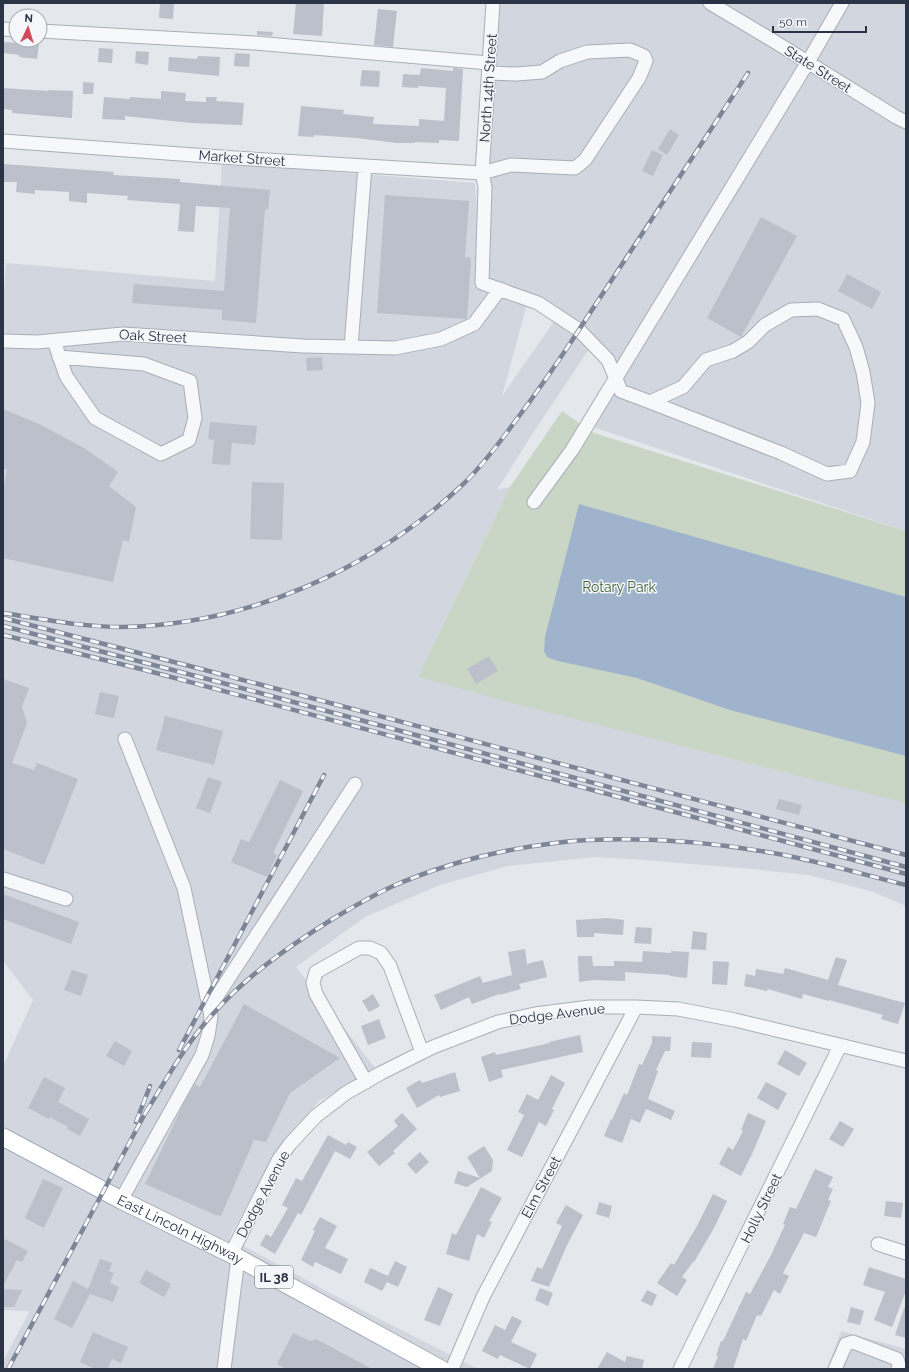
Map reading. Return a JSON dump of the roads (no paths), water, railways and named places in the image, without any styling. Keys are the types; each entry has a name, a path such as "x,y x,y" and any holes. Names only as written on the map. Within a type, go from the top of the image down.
{"main road":[{"name":"East Lincoln Highway","path":"3,1139 121,1200 235,1256 441,1369"}],"street":[{"name":"North 14th Street","path":"493,3 482,173 485,187 482,283 500,289"},
{"name":"State Street","path":"710,3 808,62 896,118 906,122"},
{"path":"534,502 572,450 808,62 842,3"},
{"path":"48,31 255,43 489,68"},
{"name":"Market Street","path":"3,141 235,158 482,173 511,165 575,168 585,160 589,154 639,78 646,61 644,56 630,50 587,52 560,61 542,72 517,74 489,68"},
{"path":"351,347 365,166"},
{"path":"500,289 538,303 579,330 608,360 621,391 781,453 827,474 850,471 863,442 868,403 863,372 856,347 843,319 818,309 791,310 765,325 748,342 733,351 706,360 683,387 650,402"},
{"name":"Oak Street","path":"3,341 38,342 122,334 303,346 396,348 441,339 474,324 500,289"},
{"path":"54,341 59,357 66,376 95,418 161,454 189,440 195,418 190,381 144,364 59,357"},
{"path":"121,1200 202,1055 208,1036 211,1016 184,888 125,739"},
{"path":"210,1006 355,784"},
{"path":"3,879 66,899"},
{"path":"366,1082 316,994 313,983 316,972 359,948 370,948 381,953 390,966 422,1052"},
{"name":"Dodge Avenue","path":"224,1369 235,1256 279,1159 290,1144 316,1116 346,1093 433,1047 498,1022 528,1016 590,1007 636,1007 678,1009 705,1014 758,1025 906,1061"},
{"name":"Elm Street","path":"452,1369 483,1297 636,1007"},
{"name":"Holly Street","path":"680,1369 840,1046"},
{"path":"878,1244 906,1253"},
{"path":"835,1369 846,1344 854,1342 897,1359 899,1365 898,1369"}],"water":[{"path":"579,504 906,597 906,756 730,710 637,678 558,661 547,657 544,651 545,637"}],"railway":[{"path":"3,613 107,627 168,624 214,616 259,604 303,588 346,568 386,544 424,518 459,488 485,461 529,403 569,345 748,73"},
{"path":"3,618 906,855"},
{"path":"3,626 219,682 906,867"},
{"path":"3,635 145,670 906,874"},
{"path":"179,1050 324,775"},
{"path":"146,1112 177,1062 203,1026 225,1001 253,975 299,941 361,903 391,887 431,871 451,865 492,854 555,843 581,840 613,839 662,840 736,847 784,855 830,865 906,885"},
{"path":"136,1122 150,1086"},
{"path":"8,1369 148,1108"}],"park label":[{"name":"Rotary Park","path":"619,587"}]}
